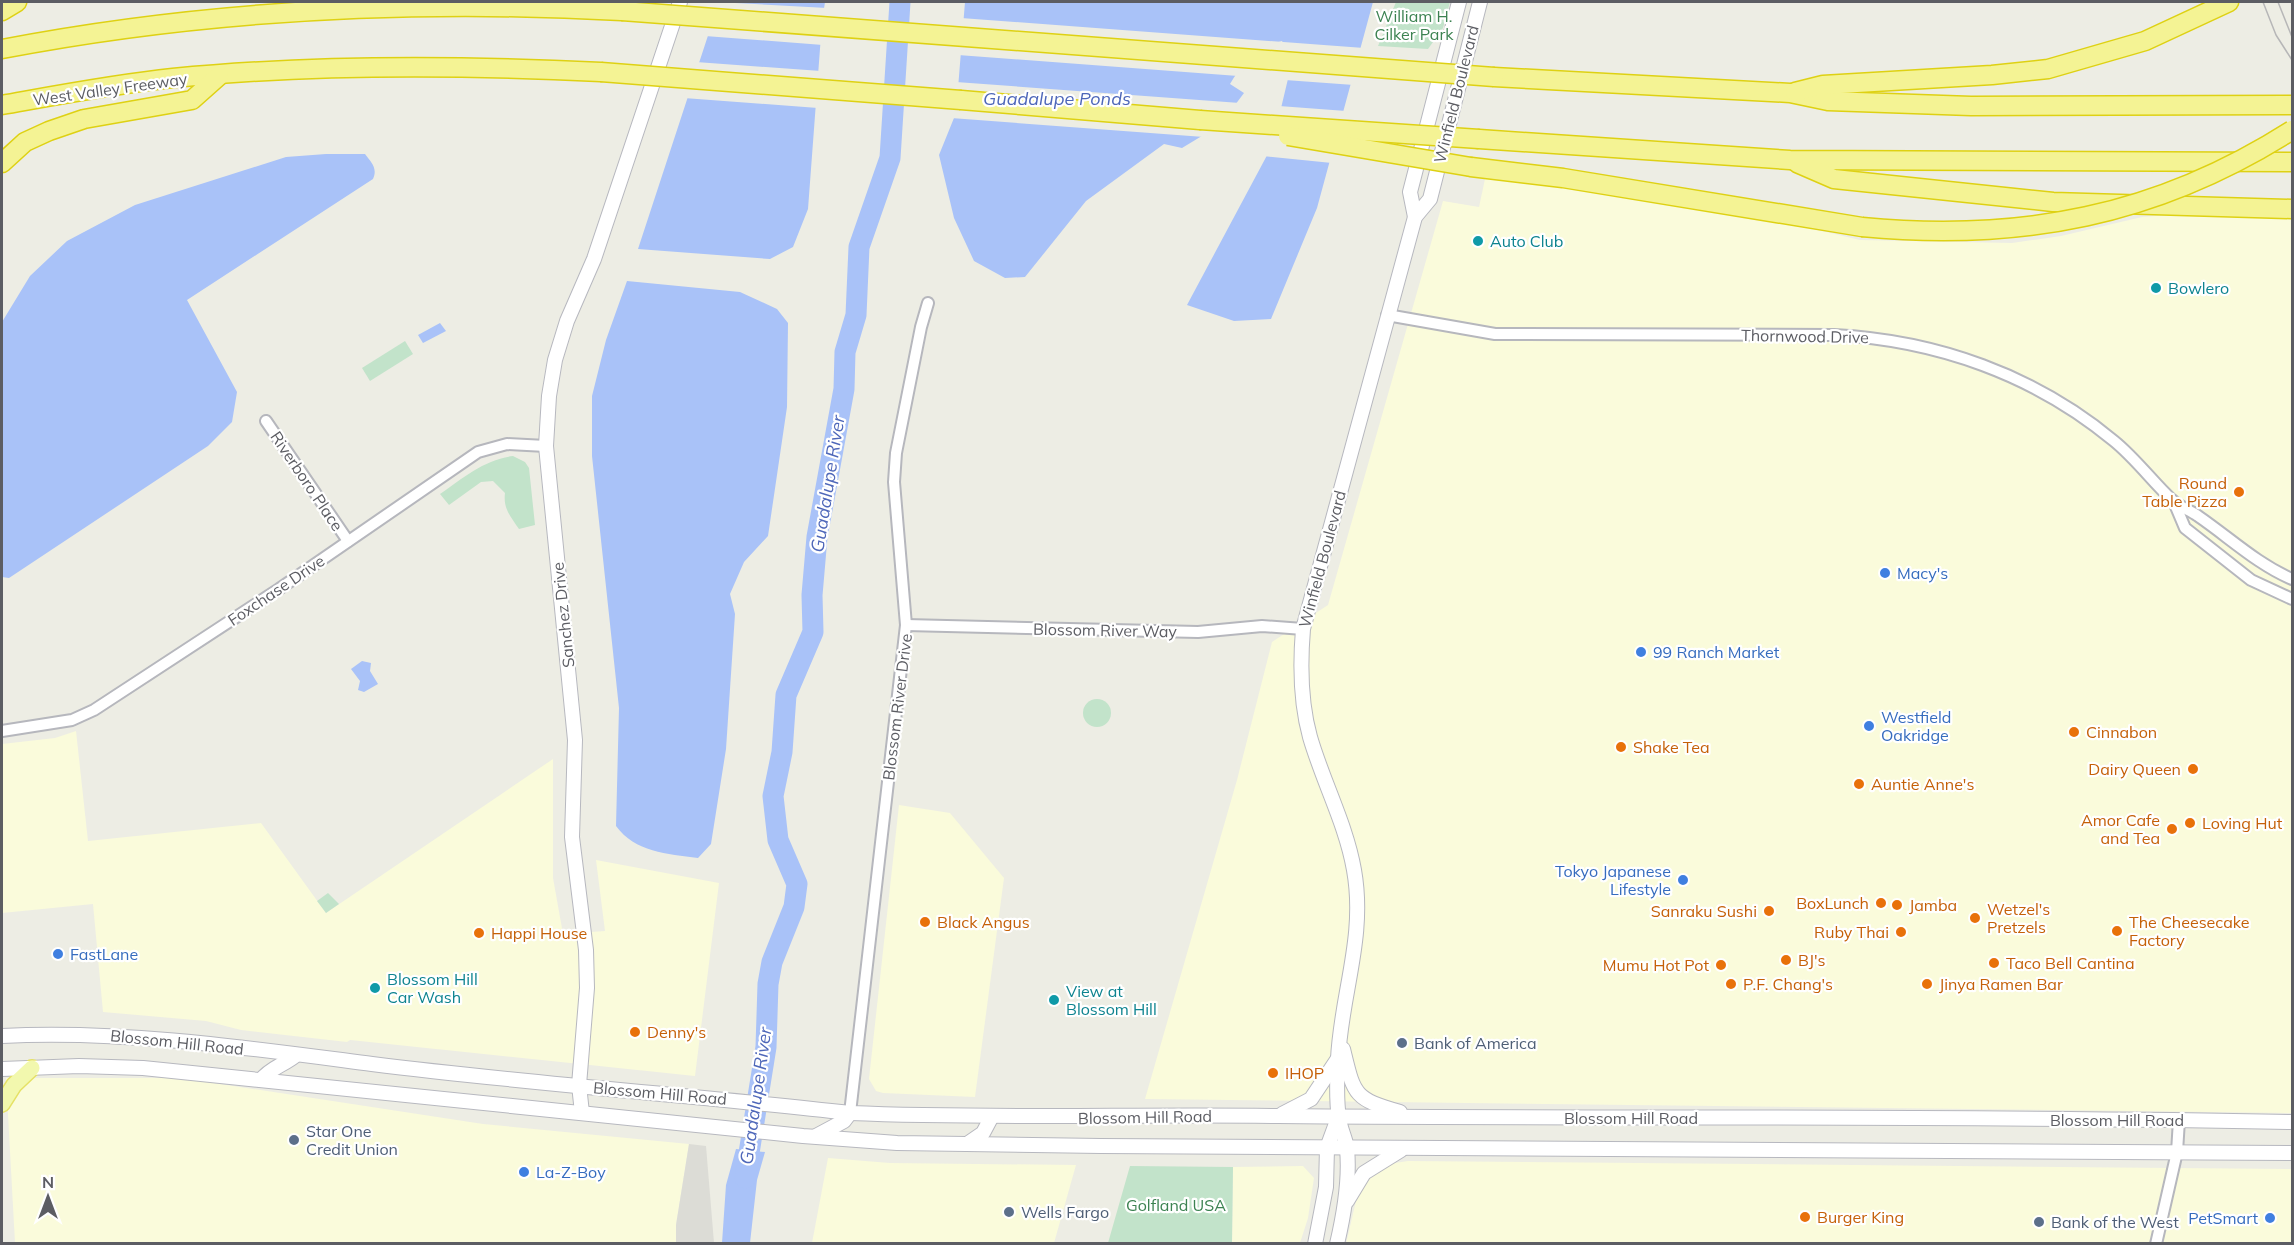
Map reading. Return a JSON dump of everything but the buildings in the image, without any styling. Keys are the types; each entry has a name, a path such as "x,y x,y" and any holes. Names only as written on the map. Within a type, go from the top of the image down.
{"highway":[{"path":"2,11 17,2"},
{"path":"2,48 84,33 227,14 348,5 546,2 622,11 1494,77 1790,93 1828,101 1971,106 2291,105"},
{"path":"1790,93 1823,86 2048,69 2145,41 2221,6"},
{"name":"West Valley Freeway","path":"2,105 134,83 281,70 452,66 601,72 1200,120"},
{"path":"2,163 25,142 49,130 84,119 192,100 219,76"},
{"path":"1200,120 1790,160 2292,162"},
{"path":"1200,120 1472,167 1563,178 1862,227 1933,232 2025,228 2083,218 2141,203 2194,183 2237,163 2292,130"},
{"path":"1790,160 1834,179 1912,189 2053,202 2292,209"}],"main road":[{"name":"Sanchez Drive","path":"582,1113 579,1085 587,988 586,950 572,837 575,736 546,446 549,396 555,360 567,321 594,259 680,2"},
{"name":"Winfield Boulevard","path":"1415,217 1410,192 1459,2"},
{"name":"Winfield Boulevard","path":"1337,1244 1343,1208 1347,1148 1338,1118 1338,1058 1345,1001 1354,964 1358,916 1354,871 1347,842 1310,736 1303,702 1300,676 1303,629 1415,217 1430,200 1480,2"},
{"name":"Blossom Hill Road","path":"2,1036 117,1035 850,1113 992,1118 1279,1116 2292,1122"},
{"path":"1340,1039 1353,1087 1360,1098 1370,1104 1419,1117"},
{"path":"261,1080 270,1071 283,1066 296,1055"},
{"path":"1279,1116 1311,1099 1338,1058"},
{"path":"2,1104 14,1085 32,1068"},
{"name":"Blossom Hill Road","path":"2,1069 132,1068 808,1136 967,1144 1402,1149 2292,1153"},
{"path":"808,1136 844,1121 850,1113"},
{"path":"967,1144 983,1133 992,1118"},
{"name":"Winfield Boulevard","path":"1315,1244 1323,1214 1327,1148 1338,1118"},
{"path":"1343,1208 1364,1173 1402,1149"}],"street":[{"name":"Blossom River Drive","path":"850,1113 906,625 895,472 921,327 928,303"},
{"name":"Thornwood Drive","path":"1387,315 1495,334 1834,334 1929,346 1969,358 2047,394 2114,441 2174,502 2198,516 2259,562 2292,579"},
{"name":"Riverboro Place","path":"266,421 348,541"},
{"name":"Foxchase Drive","path":"2,731 72,720 94,710 279,590 478,452 507,444 546,446"},
{"name":"Thornwood Drive","path":"2174,502 2185,528 2250,580 2292,599"},
{"name":"Blossom River Way","path":"906,625 1198,632 1262,626 1303,629"},
{"path":"2156,1244 2176,1152 2179,1120"}],"shaded area":[{"path":"1564,174 1705,203 1860,240 2012,243 2061,236 2142,217 2277,207 2292,209 2292,1113 1145,1099 1237,780 1272,642 1328,605 1443,201 1479,207 1485,179"},
{"path":"76,731 88,841 261,823 326,913 553,759 553,878 563,934 605,931 596,860 719,883 695,1076 350,1040 347,1042 241,1030 206,1021 103,1012 93,904 2,913 2,744 55,738"},
{"path":"899,805 950,813 1004,878 975,1097 883,1093 876,1091 869,1079"},
{"path":"6,1078 181,1078 483,1124 689,1144 676,1225 676,1243 15,1243"},
{"path":"689,1144 706,1146 714,1243 676,1243 676,1225"},
{"path":"828,1158 890,1163 1076,1165 1054,1243 812,1243"},
{"path":"1408,1161 2292,1169 2292,1243 1346,1244 1358,1192 1366,1176 1382,1165"},
{"path":"1303,1166 1314,1178 1308,1218 1300,1243 1232,1243 1233,1167"}],"green space":[{"name":"William H. Cilker Park","path":"1396,2 1450,2 1443,28 1428,49 1378,46"},
{"path":"405,341 413,354 370,381 362,368"},
{"path":"513,456 525,462 529,468 535,525 519,529 506,508 505,493 493,481 481,482 449,505 440,494 484,465"},
{"path":"1097,699 1107,703 1111,713 1107,723 1097,727 1087,723 1083,713 1087,703"},
{"path":"328,893 339,904 326,913 317,901"},
{"name":"Golfland USA","path":"1130,1166 1233,1167 1232,1242 1299,1243 1108,1243"}],"water":[{"path":"719,2 825,2 808,209 793,247 770,259 638,249"},
{"name":"Guadalupe Ponds","path":"965,2 1373,2 1317,208 1271,319 1234,321 1187,305 1272,146 1292,62 1282,41 1266,47 1240,70 1230,84 1244,93 1220,125 1182,148 1164,144 1086,201 1025,277 1005,278 974,261 954,218 939,155 956,113"},
{"path":"365,154 374,168 373,179 187,300 237,392 232,422 208,446 9,578 2,577 2,322 30,276 67,241 135,205 286,157"},
{"path":"627,281 740,292 777,309 788,323 787,407 768,536 744,562 730,594 735,614 726,749 711,844 698,858 652,850 632,841 616,826 619,708 592,456 592,396 606,340"},
{"path":"440,323 446,331 423,343 418,335"},
{"path":"362,661 371,663 370,671 378,684 364,692 358,690 360,681 351,669"},
{"path":"736,1149 765,1152 757,1180 750,1243 722,1243 726,1185"}],"pier":[{"path":"716,2 827,8 823,45 705,36"},
{"path":"961,18 1364,48 1354,85 1285,80 1289,62 1281,45 1269,47 1238,76 958,55"},
{"path":"696,62 821,71 818,108 684,98"},
{"path":"956,82 1240,103 1222,127 1204,137 951,118"},
{"path":"1279,106 1346,111 1332,163 1263,156 1269,145"}],"waterway":[{"name":"Guadalupe River","path":"745,1178 766,1047 768,984 772,962 794,907 797,884 778,840 773,796 782,752 786,695 813,632 812,595 817,537 844,389 845,352 856,315 859,247 890,158 900,2"}],"tram line":[{"path":"2263,2 2276,35 2292,60"},
{"path":"2278,2 2292,37"}],"place":[{"name":"Auto Club","path":"1478,241"},
{"name":"Bowlero","path":"2156,288"},
{"name":"Round Table Pizza","path":"2239,492"},
{"name":"Macy's","path":"1885,573"},
{"name":"99 Ranch Market","path":"1641,652"},
{"name":"Westfield Oakridge","path":"1869,726"},
{"name":"Cinnabon","path":"2074,732"},
{"name":"Shake Tea","path":"1621,747"},
{"name":"Dairy Queen","path":"2193,769"},
{"name":"Auntie Anne's","path":"1859,784"},
{"name":"Loving Hut","path":"2190,823"},
{"name":"Amor Cafe and Tea","path":"2172,829"},
{"name":"Tokyo Japanese Lifestyle","path":"1683,880"},
{"name":"BoxLunch","path":"1881,903"},
{"name":"Jamba","path":"1897,905"},
{"name":"Sanraku Sushi","path":"1769,911"},
{"name":"Wetzel's Pretzels","path":"1975,918"},
{"name":"Black Angus","path":"925,922"},
{"name":"The Cheesecake Factory","path":"2117,931"},
{"name":"Ruby Thai","path":"1901,932"},
{"name":"Happi House","path":"479,933"},
{"name":"FastLane","path":"58,954"},
{"name":"BJ's","path":"1786,960"},
{"name":"Taco Bell Cantina","path":"1994,963"},
{"name":"Mumu Hot Pot","path":"1721,965"},
{"name":"P.F. Chang's","path":"1731,984"},
{"name":"Jinya Ramen Bar","path":"1927,984"},
{"name":"Blossom Hill Car Wash","path":"375,988"},
{"name":"View at Blossom Hill","path":"1054,1000"},
{"name":"Denny's","path":"635,1032"},
{"name":"Bank of America","path":"1402,1043"},
{"name":"IHOP","path":"1273,1073"},
{"name":"Star One Credit Union","path":"294,1140"},
{"name":"La-Z-Boy","path":"524,1172"},
{"name":"Wells Fargo","path":"1009,1212"},
{"name":"Burger King","path":"1805,1217"},
{"name":"PetSmart","path":"2270,1218"},
{"name":"Bank of the West","path":"2039,1222"}]}
